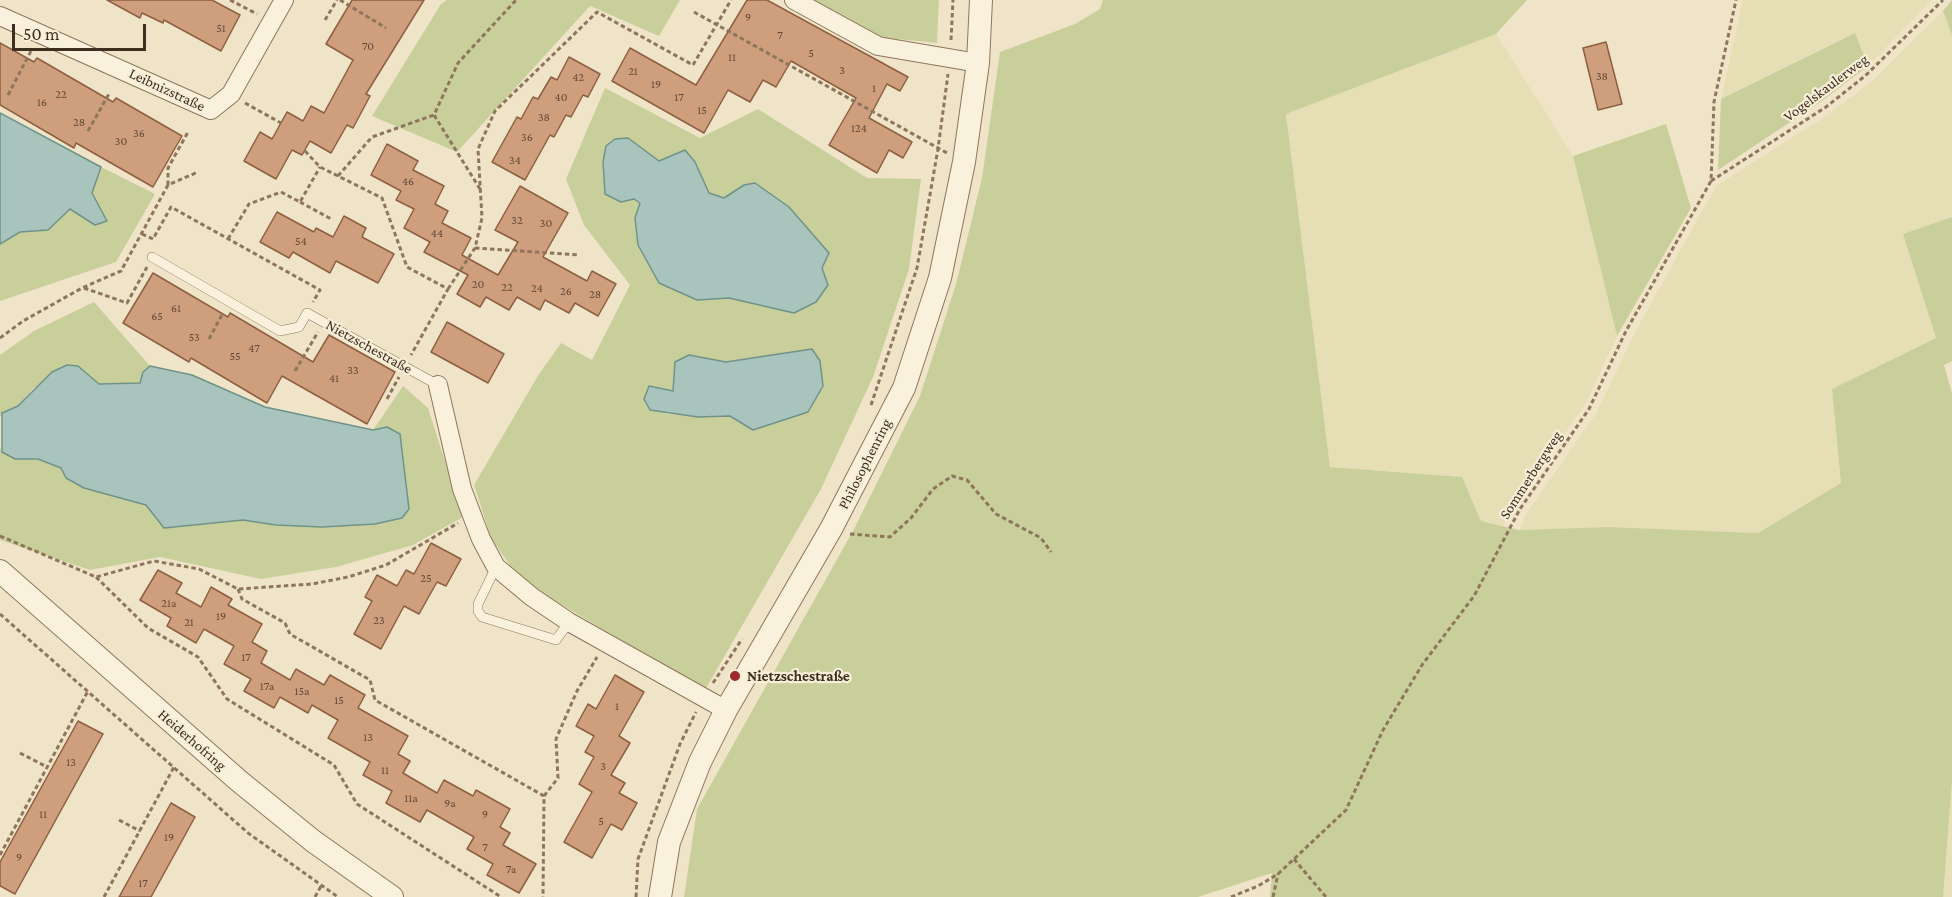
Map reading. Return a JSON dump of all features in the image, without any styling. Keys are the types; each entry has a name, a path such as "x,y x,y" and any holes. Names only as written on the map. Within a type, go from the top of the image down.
{"street":[{"name":"Leibnizstraße","path":"0,16 211,110 231,94 284,0"},
{"path":"794,0 878,46 978,63"},
{"name":"Philosophenring","path":"660,897 669,842 681,804 726,710 831,529 904,388 940,278 964,162 978,63 981,0"},
{"name":"Nietzschestraße","path":"438,385 462,489 496,567 532,597 569,622 726,710"},
{"name":"Heiderhofring","path":"0,571 239,781 313,842 392,897"}],"lane":[{"name":"Nietzschestraße","path":"152,257 280,331 298,327 307,313 438,385"},
{"path":"496,567 478,604 478,611 482,617 556,640 569,622"}],"path":[{"path":"230,0 272,22"},
{"path":"325,20 338,0 386,28"},
{"path":"338,176 372,137 434,115 458,63 516,0"},
{"path":"387,399 448,289 475,248 482,218 478,149 495,111 597,12 693,65 731,0"},
{"path":"869,410 917,268 938,149 950,60 953,0"},
{"name":"Sommerbergweg","path":"1231,897 1258,886 1278,874 1346,810 1383,730 1422,665 1473,596 1520,510 1589,409 1626,331 1711,181 1714,102 1736,0"},
{"name":"Vogelskaulerweg","path":"1711,181 1826,107 1865,76 1943,0"},
{"path":"694,12 964,162"},
{"path":"8,95 32,51"},
{"path":"88,131 110,92"},
{"path":"231,94 281,123"},
{"path":"434,115 481,191"},
{"path":"0,338 23,321 82,288 121,271 168,185 168,168 188,132"},
{"path":"304,151 320,167 382,198 407,267 448,289"},
{"path":"300,202 320,167"},
{"path":"168,185 198,172"},
{"path":"228,239 249,204 281,192 333,220"},
{"path":"142,234 153,239 171,207 320,290 307,313"},
{"path":"475,248 579,255"},
{"path":"82,288 127,303 152,257"},
{"path":"209,339 230,301"},
{"path":"295,371 324,322"},
{"path":"842,534 890,537 911,518 933,489 952,476 967,480 996,514 1041,538 1051,552"},
{"path":"96,576 154,561 199,569 238,589 312,584 348,577 386,565 472,515"},
{"path":"0,536 96,576 148,628 198,657 227,699 334,765 357,804 501,897"},
{"path":"238,589 242,598 285,623 290,634 370,680 375,700 544,796"},
{"path":"0,614 248,833 338,897"},
{"path":"636,897 638,859 680,744 704,698 748,629"},
{"path":"543,897 544,796 558,778 556,738 577,691 605,642"},
{"path":"0,855 88,691"},
{"path":"20,753 47,767"},
{"path":"104,897 174,767"},
{"path":"119,820 140,831"},
{"path":"1294,859 1326,897"},
{"path":"1273,897 1278,874"},
{"path":"315,897 321,886"}],"shaded area":[{"path":"1743,0 1932,0 1868,66 1854,33 1721,99"},
{"path":"1943,11 1952,35 1952,217 1903,234 1936,338 1832,389 1841,483 1758,533 1608,527 1519,530 1526,514 1597,412 1634,334 1716,186 1829,114 1871,82"},
{"path":"1496,34 1573,156 1617,336 1585,405 1514,505 1503,526 1481,521 1462,477 1330,467 1286,114"},
{"path":"1952,782 1952,897 1943,897 1945,875"}],"green space":[{"path":"447,0 680,0 659,36 590,6 457,152 372,116 441,4"},
{"path":"811,0 939,0 937,43 877,37"},
{"path":"1103,0 1527,0 1496,34 1286,114 1330,467 1462,477 1481,521 1519,530 1608,527 1758,533 1841,483 1832,389 1936,338 1903,234 1952,217 1952,361 1944,365 1952,393 1952,782 1943,897 1270,897 1272,873 1198,897 684,897 697,809 854,529 920,396 956,284 982,178 1000,52 1075,24 1100,9"},
{"path":"1952,0 1952,35 1943,11"},
{"path":"1855,33 1868,66 1822,101 1718,170 1721,99"},
{"path":"605,88 700,138 758,109 867,178 921,179 909,269 873,377 821,489 705,690 520,580 491,538 474,485 539,374 561,343 592,360 630,285 584,225 566,179","holes":["628,138 659,161 695,162 709,193 724,198 744,185 755,183 789,207 829,253 794,313 729,298 697,300 635,218 640,203 634,199","812,349 808,412 753,429 730,416 666,414 673,391 675,362 689,355 726,362"]},
{"path":"1666,124 1691,208 1617,336 1573,156"},
{"path":"101,167 155,194 116,262 0,301 0,244 20,232 48,230 70,209 95,225 92,193"},
{"path":"94,302 150,366 143,372 140,383 99,384 78,367 34,388 18,406 0,416 0,355 34,331"},
{"path":"403,386 428,408 463,517 413,545 336,567 261,579 160,557 90,570 0,540 0,447 2,452 15,459 38,459 61,468 66,478 84,488 146,505 164,528 243,520 276,525 322,527 375,524 387,427 373,430"}],"water":[{"path":"0,113 101,167 92,193 107,221 95,225 70,209 48,230 20,232 0,244"},
{"path":"628,138 659,161 685,150 695,162 709,193 724,198 744,185 755,183 789,207 829,253 822,268 828,285 816,302 794,313 729,298 697,300 659,283 638,245 635,218 640,203 634,199 621,202 605,194 603,162 606,146 615,139"},
{"path":"812,349 820,361 823,386 808,412 753,430 730,416 698,417 650,410 644,399 649,386 673,391 675,362 689,355 726,362"},
{"path":"67,365 78,366 99,384 140,383 143,372 150,366 192,375 265,407 373,430 387,427 400,434 409,509 402,518 375,524 322,527 276,525 243,520 164,528 146,505 84,488 66,478 61,468 38,459 15,459 2,452 2,413 18,406 52,372"}],"building":[{"path":"107,0 212,0 240,15 221,51 164,20 163,23 142,13 140,18"},
{"path":"352,0 424,0 366,94 370,96 353,128 347,125 331,153 310,141 302,155 292,150 276,179 244,161 260,132 272,139 287,112 303,121 311,106 324,113 353,60 326,44"},
{"path":"747,0 767,0 908,77 900,91 887,84 869,118 912,142 903,158 889,150 877,173 829,145 856,98 791,61 776,87 763,80 750,102 728,90 704,133 612,81 630,48 696,85"},
{"path":"1606,42 1622,104 1598,110 1583,48"},
{"path":"0,43 34,62 37,58 113,102 116,98 182,136 153,187 76,143 74,148 0,105"},
{"path":"569,57 600,74 588,97 583,95 571,117 566,115 554,137 550,135 525,180 492,162 517,117 521,119 533,97 538,99 551,77 557,80"},
{"path":"387,144 418,161 413,170 444,186 435,204 448,211 442,223 471,238 462,255 498,275 518,242 495,230 520,186 568,213 543,257 587,281 592,271 616,284 598,316 575,303 569,313 545,300 540,310 517,297 509,310 486,297 480,307 457,294 468,275 424,252 430,242 404,228 414,209 396,200 401,191 371,175"},
{"path":"277,212 314,232 316,228 333,237 344,216 366,228 362,237 394,254 378,283 336,261 330,273 293,252 289,258 260,242"},
{"path":"153,273 228,317 230,313 313,362 329,335 395,372 367,424 282,376 267,403 191,358 189,362 123,323"},
{"path":"447,322 504,354 488,383 431,352"},
{"path":"431,543 461,559 446,586 437,582 419,614 404,606 381,649 354,634 372,601 365,597 377,575 397,586 406,570 414,574"},
{"path":"158,570 182,583 176,593 201,607 211,587 232,599 228,605 262,624 252,642 267,651 261,663 290,680 296,669 324,685 330,675 365,695 358,708 408,736 398,754 410,761 403,773 437,793 444,780 473,796 476,790 510,809 500,827 510,833 503,845 536,864 519,893 487,875 493,864 467,849 474,837 427,810 420,822 386,803 392,791 363,775 370,762 328,738 338,720 312,705 308,713 280,697 274,708 244,691 251,679 224,664 234,646 204,629 196,643 167,626 171,618 140,600"},
{"path":"615,675 644,692 619,736 630,743 611,775 625,783 619,793 637,803 622,830 611,824 592,858 564,842 592,792 579,784 594,757 585,752 594,736 576,726 588,704 596,709"},
{"path":"78,721 103,734 15,894 0,886 0,862"},
{"path":"171,803 195,817 151,897 119,897"}],"place":[{"name":"Nietzschestraße","path":"735,676"}]}
